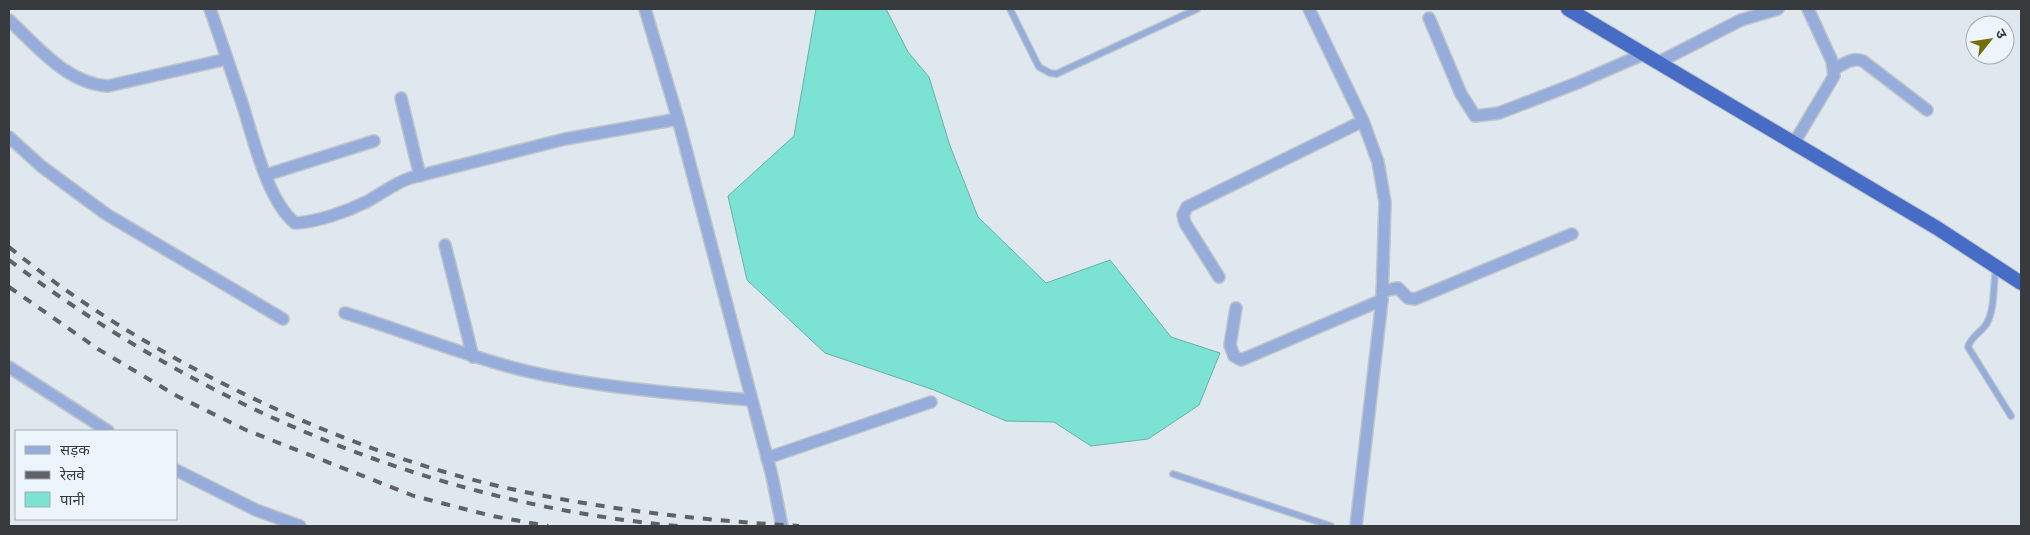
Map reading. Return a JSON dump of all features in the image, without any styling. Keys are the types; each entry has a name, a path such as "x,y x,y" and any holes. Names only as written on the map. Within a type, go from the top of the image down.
{"highway":[{"path":"1568,9 1937,228 2021,283"}],"street":[{"path":"210,9 266,175 287,217 295,223 308,222 363,203 389,186 420,176 565,139 678,119"},
{"path":"645,9 678,119 767,458 782,526"},
{"path":"1309,9 1363,121 1378,162 1385,202 1382,296 1356,526"},
{"path":"1659,62 1741,20 1778,9"},
{"path":"1794,143 1831,84 1834,69 1808,9"},
{"path":"1429,18 1461,94 1475,116 1499,113 1577,83 1644,54"},
{"path":"9,20 59,65 79,80 94,86 108,86 227,59"},
{"path":"1834,69 1850,60 1857,59 1863,61 1927,110"},
{"path":"401,98 420,176"},
{"path":"1219,277 1185,223 1183,215 1187,207 1363,121"},
{"path":"9,137 41,166 106,214 283,319"},
{"path":"266,175 374,141"},
{"path":"1236,308 1230,345 1234,356 1241,360 1398,288 1408,298 1415,299 1572,234"},
{"path":"445,245 473,357"},
{"path":"344,313 473,357 527,371 579,380 752,400"},
{"path":"11,373 106,430"},
{"path":"767,458 932,402"},
{"path":"178,471 256,510 300,526"}],"lane":[{"path":"1010,9 1039,67 1056,74 1197,9"},
{"path":"1996,266 1990,314 1982,329 1970,340 1968,347 2011,416"},
{"path":"1173,474 1331,526"}],"water":[{"path":"816,9 886,9 908,52 929,77 950,146 978,217 1046,283 1110,260 1171,337 1220,353 1199,405 1148,439 1091,446 1054,422 1006,421 934,390 825,353 747,280 728,196 794,136"}],"railway":[{"path":"9,247 61,286 117,324 178,360 305,422 371,448 435,469 498,486 573,501 685,517 799,526"},
{"path":"9,260 84,313 162,361 242,403 325,440 410,471 498,496 587,514 678,526"},
{"path":"9,287 98,349 177,396 246,430 414,496 492,516 548,526"}]}
